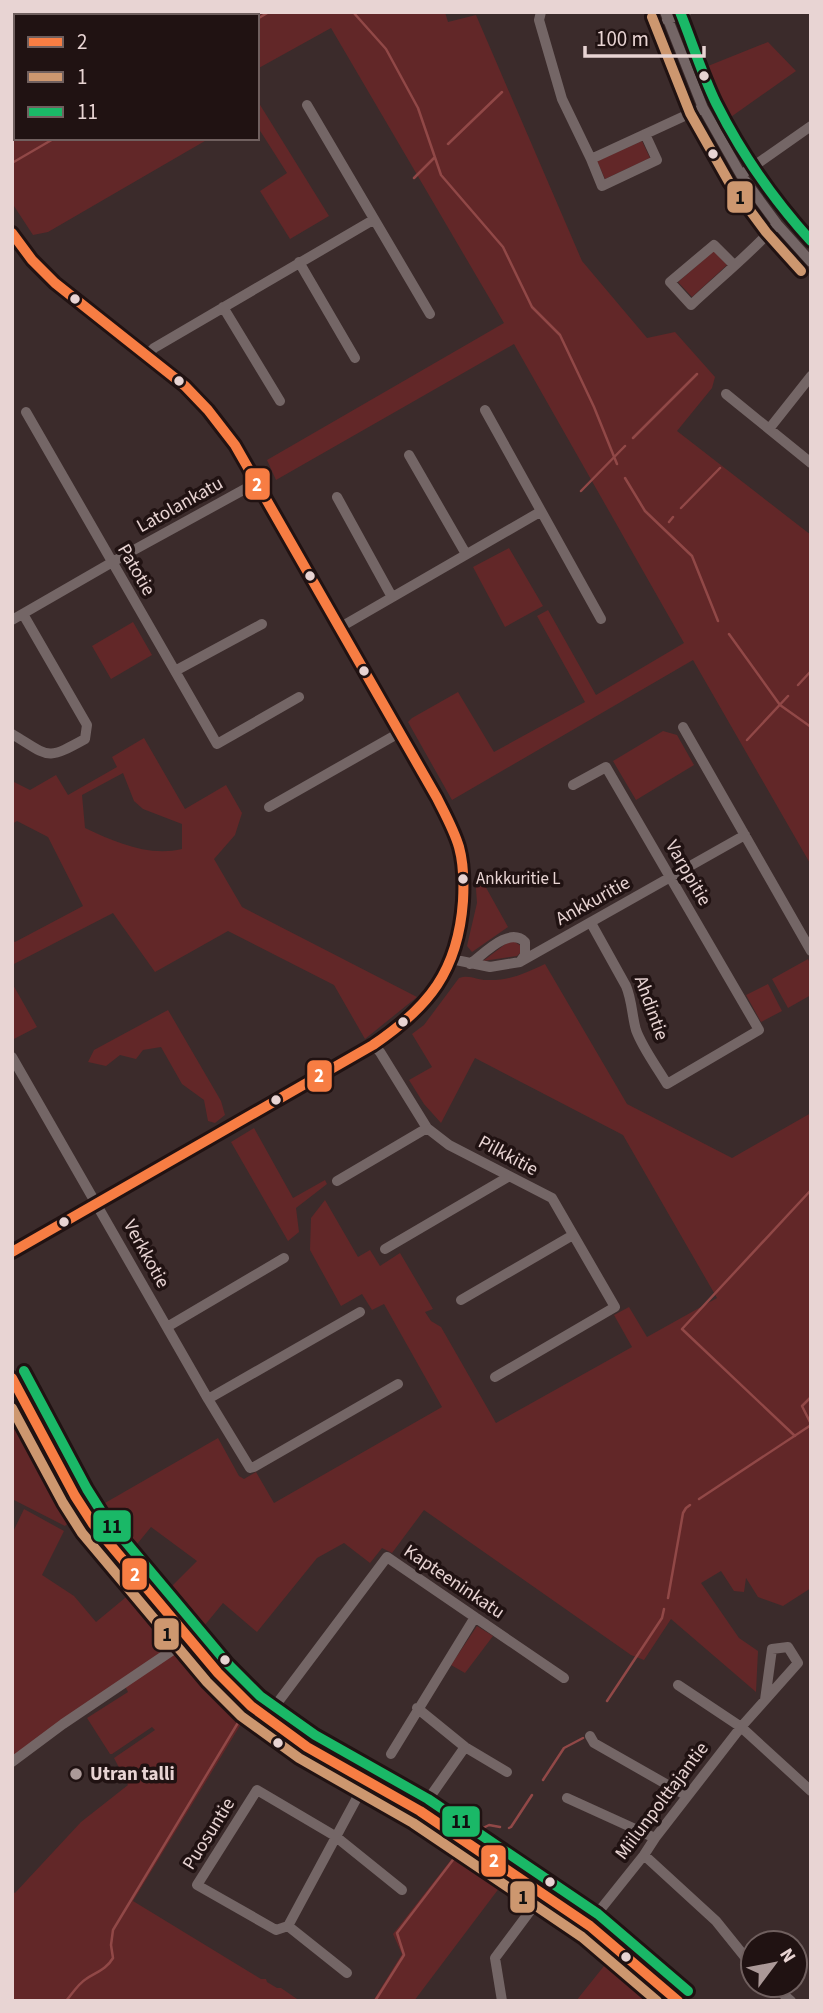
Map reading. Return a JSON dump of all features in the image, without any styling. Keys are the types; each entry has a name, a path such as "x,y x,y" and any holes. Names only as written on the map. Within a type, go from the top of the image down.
{"main road":[{"path":"12,1378 75,1496 93,1524 218,1673 265,1718 307,1747 421,1811 590,1926 678,2001"}],"street":[{"path":"541,12 539,20 562,99 602,186 657,160 645,134"},
{"path":"686,12 666,16 703,108 740,175 777,224 811,262"},
{"path":"307,106 430,314"},
{"path":"591,159 703,108"},
{"path":"740,175 811,126"},
{"path":"146,356 154,348 373,220"},
{"path":"734,265 714,246 670,282 691,305 734,265 777,224"},
{"path":"12,233 21,247 75,303 189,390 209,411 256,483 452,828 464,873 463,915 458,938 443,977 419,1010 373,1045 12,1252"},
{"path":"299,262 355,358"},
{"path":"223,307 280,401"},
{"path":"769,429 811,376"},
{"path":"726,394 811,463"},
{"path":"485,410 601,619"},
{"name":"Patotie","path":"26,412 217,744 299,697"},
{"path":"409,454 466,554"},
{"name":"Latolankatu","path":"12,620 256,483"},
{"path":"337,496 392,597"},
{"path":"339,628 540,512"},
{"path":"12,734 46,755 57,754 85,739 87,725 23,614"},
{"path":"175,671 262,624"},
{"path":"683,727 811,951"},
{"path":"269,807 399,733"},
{"name":"Varppitie","path":"573,785 606,766 759,1030"},
{"name":"Ankkuritie","path":"451,959 490,967 520,961 745,835"},
{"name":"Ahdintie","path":"591,923 626,986 639,1038 667,1084 759,1030"},
{"path":"470,964 498,943 513,936 520,937 525,942 526,948 520,961"},
{"name":"Pilkkitie","path":"373,1045 427,1128 449,1145 552,1198 615,1307 495,1377"},
{"name":"Verkkotie","path":"12,1057 250,1468 398,1384"},
{"path":"337,1181 427,1128"},
{"path":"386,1249 508,1177"},
{"path":"461,1300 573,1235"},
{"path":"166,1327 284,1258"},
{"path":"208,1399 360,1312"},
{"name":"Kapteeninkatu","path":"265,1718 387,1557 564,1678"},
{"path":"391,1754 475,1617"},
{"path":"12,1762 63,1724 189,1639"},
{"name":"Miilunpolttajantie","path":"590,1926 741,1727 798,1663 788,1647 772,1649 765,1700"},
{"path":"678,1685 741,1727 811,1791"},
{"path":"417,1709 465,1746 508,1772"},
{"path":"590,1736 594,1743 687,1796"},
{"path":"421,1811 465,1746"},
{"path":"347,1973 288,1926 366,1781"},
{"name":"Puosuntie","path":"288,1926 276,1930 197,1885 257,1790 335,1836"},
{"path":"568,1798 655,1838"},
{"path":"335,1836 402,1890"},
{"path":"645,1855 716,1921 739,1949"},
{"path":"502,2001 495,1958 542,1895"}],"shaded area":[{"path":"445,12 448,22 476,15 582,261 647,338 675,332 715,377 712,388 677,431 811,535 811,865 693,660 452,800 408,722 412,718 458,692 494,752 585,702 537,616 548,610 596,695 684,643 514,344 276,480 267,460 504,323 331,28 259,68 259,14 169,14"},
{"path":"768,42 796,71 728,119 703,68"},
{"path":"259,103 329,216 290,239 260,191 287,173 259,129"},
{"path":"207,140 48,232 33,235 12,203 12,141"},
{"path":"642,141 650,158 605,179 597,161"},
{"path":"714,251 727,265 692,297 678,282"},
{"path":"509,548 543,606 505,627 473,567"},
{"path":"133,622 152,655 111,679 92,646"},
{"path":"663,731 677,735 694,765 636,800 613,761"},
{"path":"144,738 185,809 226,785 242,813 235,835 214,859 242,907 417,997 365,1039 334,985 228,931 155,972 113,913 12,965 12,940 15,942 83,906 48,837 17,821 12,824 12,781 30,790 56,775 68,795 117,767 112,757","holes":["123,773 134,801 143,809 182,824 182,849 144,850 85,828 82,795"]},
{"path":"475,875 479,875 508,927 472,952 467,946 477,903"},
{"path":"508,942 521,946 521,952 517,956 483,961"},
{"path":"808,959 811,965 811,995 788,1008 772,979"},
{"path":"545,964 627,1104 732,1158 811,1113 811,1588 783,1606 758,1597 746,1578 744,1592 734,1591 721,1571 701,1583 739,1638 758,1651 756,1692 671,1619 644,1660 631,1655 424,1510 392,1553 382,1548 370,1563 344,1543 317,1558 257,1632 223,1603 200,1631 167,1591 197,1561 151,1527 133,1549 98,1507 218,1438 239,1476 244,1479 256,1472 274,1503 442,1407 384,1304 372,1310 362,1294 341,1306 310,1250 311,1218 325,1200 358,1257 370,1250 380,1266 400,1253 433,1309 425,1312 431,1321 441,1327 496,1423 632,1347 614,1315 629,1307 647,1337 717,1298 623,1135 475,1058 441,1123 424,1104 409,1080 432,1067 412,1034 424,1025 459,978 510,978"},
{"path":"12,983 37,1027 12,1040"},
{"path":"768,984 782,1011 761,1022 746,995"},
{"path":"168,1010 221,1101 225,1115 215,1123 208,1121 204,1100 182,1084 161,1047 143,1050 136,1059 120,1055 106,1066 88,1062 94,1050"},
{"path":"254,1128 293,1198 325,1180 327,1184 296,1208 299,1232 288,1241 231,1142"},
{"path":"12,1408 72,1519 65,1526 12,1499"},
{"path":"24,1509 64,1531 42,1575 74,1596 96,1622 131,1593 175,1646 12,1761 12,1534"},
{"path":"477,1626 493,1636 465,1673 451,1665"},
{"path":"177,1649 214,1692 244,1719 133,1901 300,2001 12,2001 12,1891 15,1893 81,1822 128,1785 114,1758 155,1730 152,1727 110,1754 87,1718 128,1692 124,1684"},
{"path":"461,1847 506,1879 414,2001 373,2001 402,1954 393,1934"},
{"path":"612,1956 634,1970 658,1991 649,2001 576,2001"}],"waterway":[{"path":"259,18 269,12"},
{"path":"353,12 386,49 418,108 441,175 503,247 532,307 560,335 617,464"},
{"path":"448,144 502,92"},
{"path":"12,163 52,140"},
{"path":"414,178 434,158"},
{"path":"633,438 697,374"},
{"path":"581,491 625,446"},
{"path":"681,508 720,468"},
{"path":"625,478 645,511 692,556 718,621"},
{"path":"669,522 673,517"},
{"path":"729,634 780,705 811,727"},
{"path":"798,685 811,671"},
{"path":"747,740 788,696"},
{"path":"795,1436 682,1329 811,1190"},
{"path":"811,1397 802,1406 811,1424"},
{"path":"699,1499 811,1425"},
{"path":"668,1598 683,1513 690,1505"},
{"path":"607,1701 662,1618 664,1609"},
{"path":"66,2001 80,1984 104,1968 113,1958 113,1930 239,1721"},
{"path":"543,1780 564,1748 583,1738"},
{"path":"509,1828 532,1795"},
{"path":"479,1830 489,1825 500,1827"},
{"path":"375,2001 404,1955 397,1933 459,1852"}],"transit line":[{"name":"11","path":"680,12 711,92 736,140 771,192 811,241"},
{"name":"1","path":"652,17 690,113 729,182 766,232 801,271"},
{"name":"2","path":"12,233 32,260 55,283 185,386 235,445 437,798 459,847 464,888 460,926 447,967 425,1001 393,1031 12,1252"},
{"name":"11","path":"24,1371 104,1516 228,1664 260,1696 315,1735 428,1799 598,1914 688,1991"},
{"name":"2","path":"12,1378 75,1496 93,1524 218,1673 251,1706 307,1747 420,1811 590,1926 678,2001"},
{"name":"1","path":"12,1408 82,1533 207,1682 241,1716 299,1758 413,1823 582,1937 657,2001"}],"place":[{"name":"Ankkuritie L","path":"463,879"},
{"name":"Utran talli","path":"76,1774"}]}
